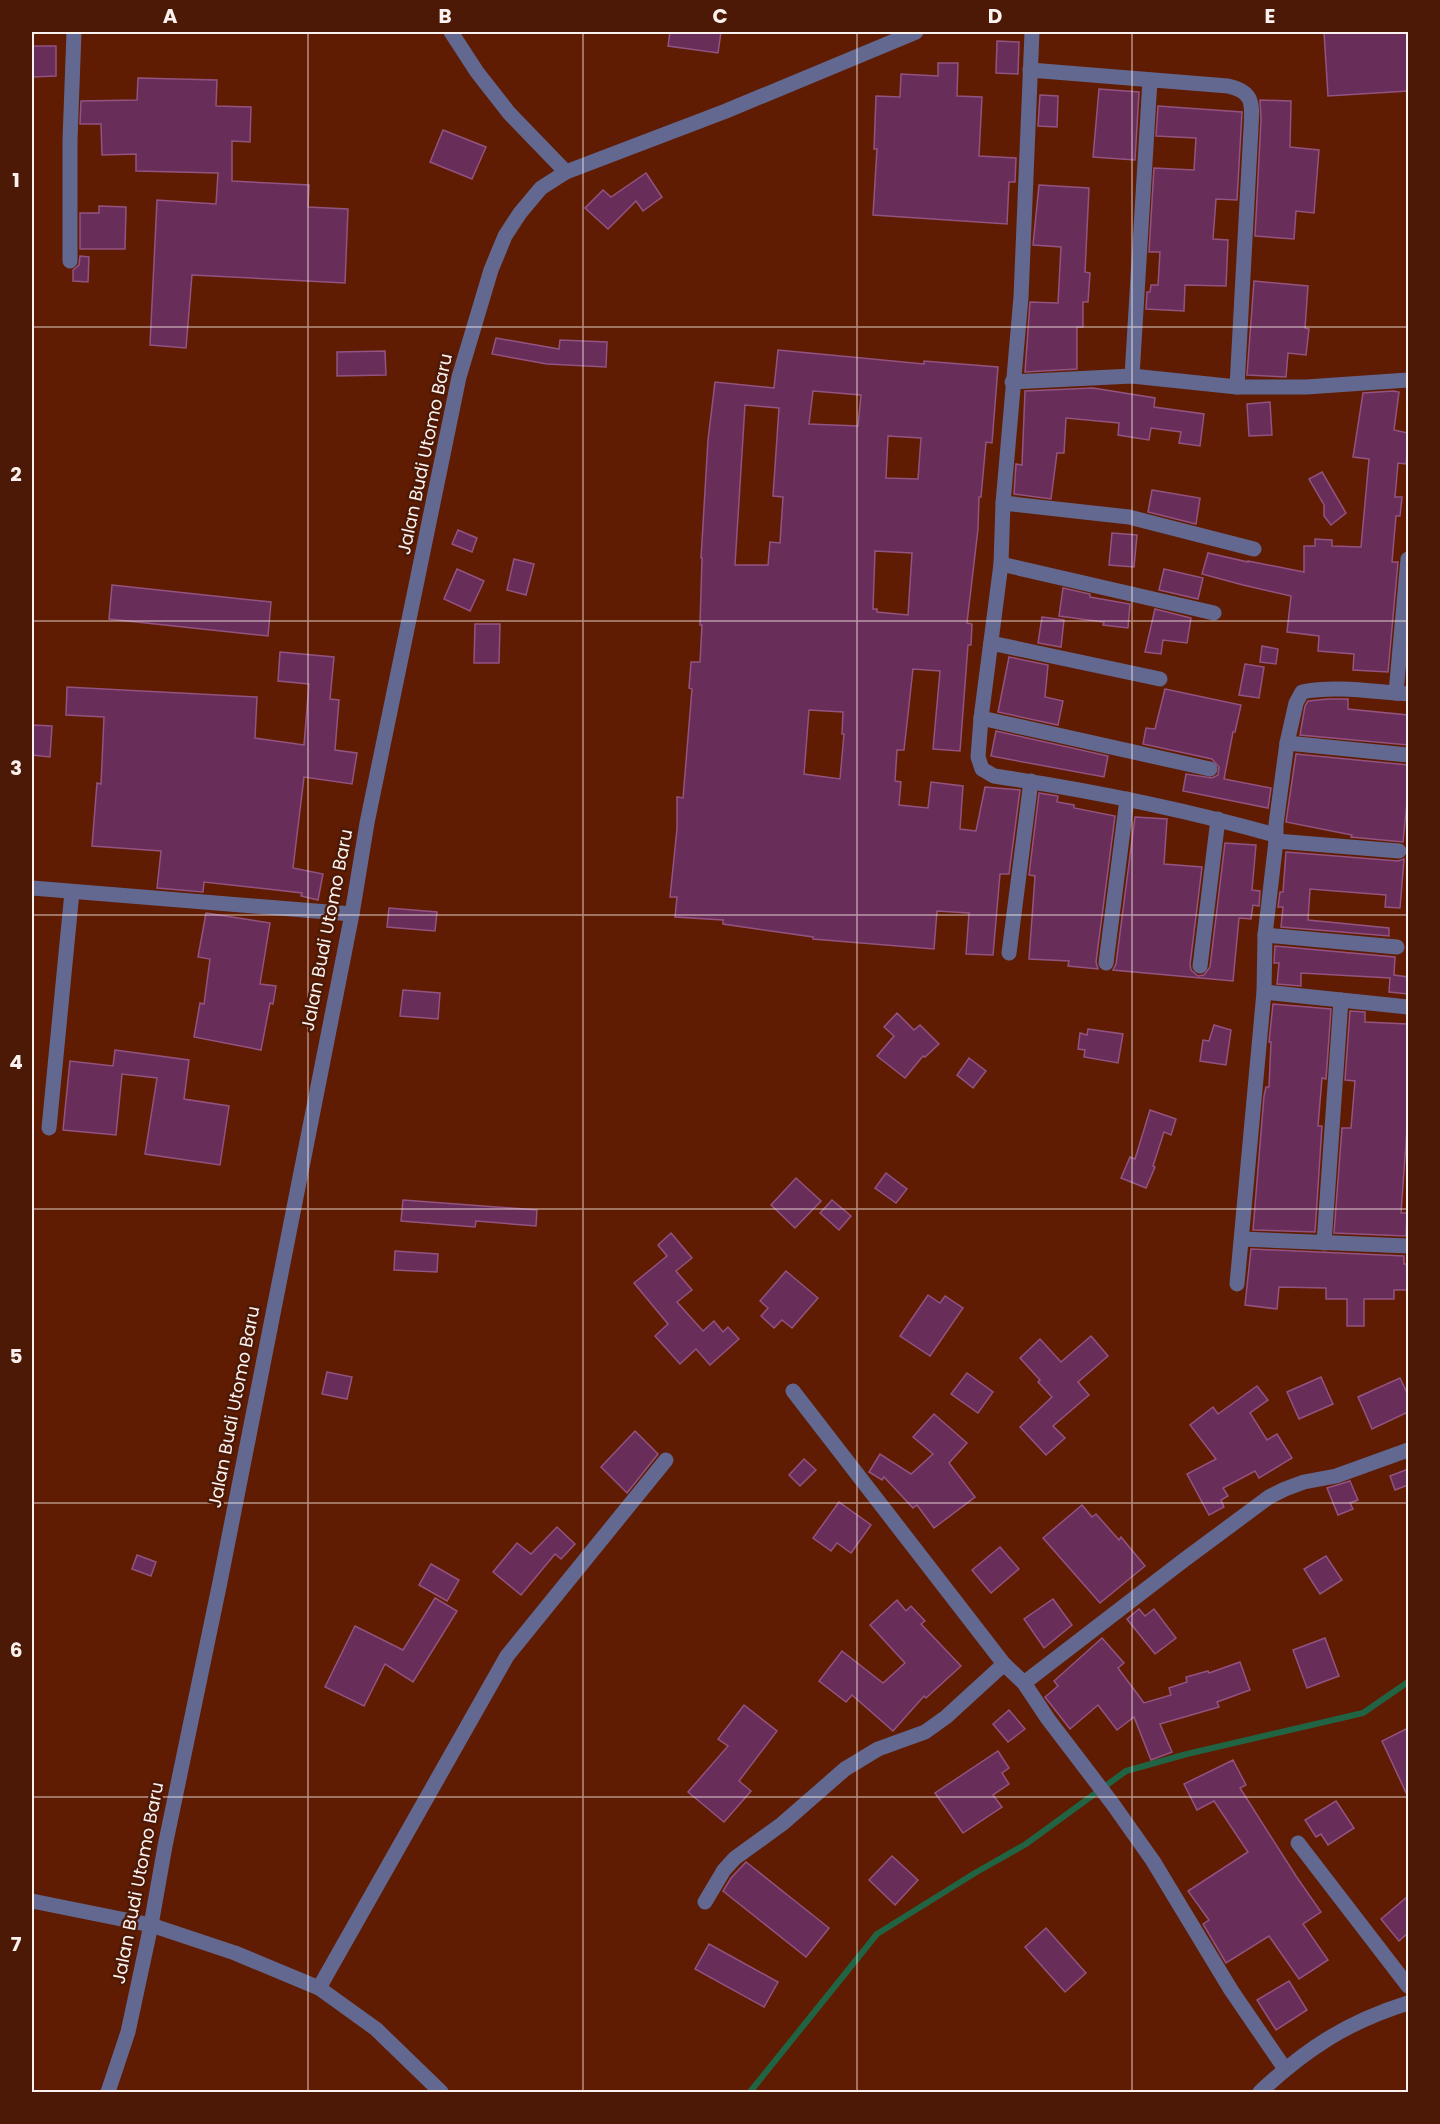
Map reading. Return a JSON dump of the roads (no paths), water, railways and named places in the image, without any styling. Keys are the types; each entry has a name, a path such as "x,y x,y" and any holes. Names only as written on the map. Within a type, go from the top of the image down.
{"street":[{"path":"70,261 70,140 74,32"},
{"path":"451,32 477,72 509,112 566,172"},
{"name":"Jalan Budi Utomo Baru","path":"108,2092 128,2032 151,1924 352,914 367,823 459,377 491,270 505,236 520,213 541,188 566,172 726,111 916,32"},
{"path":"1032,32 1021,297 1002,502 1001,564 981,718 978,757 982,769 994,776 1127,799 1218,819 1275,838 1399,851"},
{"path":"1030,70 1228,86 1239,88 1249,97 1252,106 1237,387"},
{"path":"1132,376 1150,80"},
{"path":"1012,382 1132,376 1237,387 1306,387 1408,380"},
{"path":"1002,502 1129,517 1254,549"},
{"path":"1237,1284 1264,992 1265,935 1287,743 1296,703 1302,692 1343,690 1402,694 1408,559"},
{"path":"1001,564 1214,613"},
{"path":"991,643 1160,679"},
{"path":"981,718 1210,769"},
{"path":"1287,743 1408,755"},
{"path":"1009,953 1031,782"},
{"path":"1106,963 1127,799"},
{"path":"1200,966 1218,819"},
{"path":"32,888 352,914"},
{"path":"49,1128 72,892"},
{"path":"1265,935 1397,947"},
{"path":"1264,992 1408,1007"},
{"path":"1324,1243 1341,1000"},
{"path":"1242,1239 1408,1246"},
{"path":"793,1391 1004,1664 1024,1683 1059,1735 1112,1803 1154,1861 1231,1990 1285,2069"},
{"path":"1024,1683 1269,1497 1295,1485 1336,1476 1408,1450"},
{"path":"319,1988 507,1656 666,1460"},
{"path":"705,1902 724,1870 735,1858 788,1819 845,1769 878,1749 925,1731 946,1717 1004,1664"},
{"path":"1298,1843 1408,1986"},
{"path":"32,1901 151,1924 235,1953 319,1988 376,2029 441,2092"},
{"path":"1260,2092 1311,2048 1375,2014 1408,2003"}],"waterway":[{"path":"750,2092 877,1934 1026,1844 1126,1771 1187,1754 1363,1713 1408,1682"}]}
